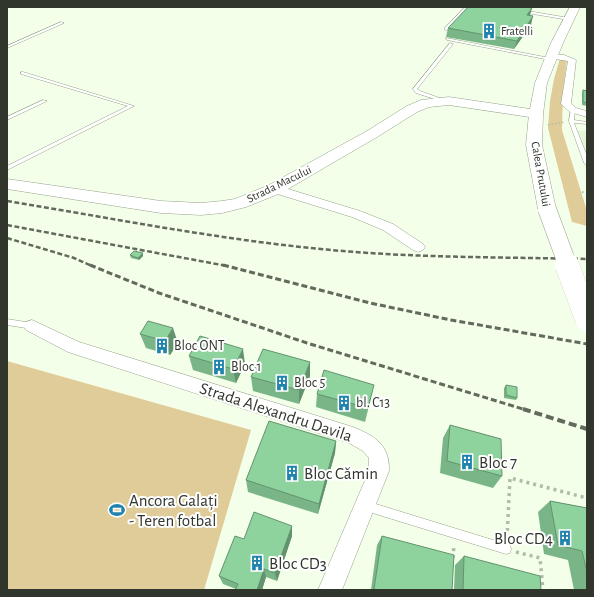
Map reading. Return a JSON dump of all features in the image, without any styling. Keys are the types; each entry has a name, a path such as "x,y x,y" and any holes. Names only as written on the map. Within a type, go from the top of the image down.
{"main road":[{"name":"Calea Prutului","path":"575,7 551,57 541,83 535,121 534,145 547,209 587,319"},
{"name":"Strada Macului","path":"7,184 181,209 222,207 246,201 275,189 372,134 412,109 426,103 449,102 535,121"}],"street":[{"path":"551,57 564,57 572,60 566,104 573,110 587,114"},
{"path":"275,189 356,214 388,227 418,247"},
{"name":"Strada Alexandru Davila","path":"32,326 74,347 353,436 366,442 374,449 381,460 379,471 366,506 330,590"}],"lane":[{"path":"446,29 467,7"},
{"path":"517,10 569,18"},
{"path":"7,47 62,23"},
{"path":"447,39 551,57"},
{"path":"449,102 418,92 415,89 450,44"},
{"path":"7,168 129,109 132,106 22,73"},
{"path":"7,119 45,101"},
{"path":"573,110 571,121 587,163"},
{"path":"571,121 587,122"},
{"path":"7,322 32,326"},
{"path":"366,506 506,549"}],"path":[{"path":"535,121 571,121"},
{"path":"582,192 587,193"},
{"path":"543,590 540,558 506,549 510,478 587,498"},
{"path":"453,562 455,534"}],"shaded area":[{"path":"560,58 567,60 563,91 562,130 587,211 587,226 572,222 548,128 550,101"},
{"path":"574,130 587,131 587,174"},
{"name":"Ancora Galați - Teren fotbal","path":"7,361 251,430 204,590 7,590"}],"building":[{"name":"Fratelli","path":"468,7 532,8 527,15 533,16 517,41 448,28"},
{"path":"583,90 587,91 587,103 583,102"},
{"path":"134,251 143,253 138,258 130,255"},
{"path":"148,321 173,328 165,341 140,334"},
{"path":"200,336 243,349 233,369 189,356"},
{"path":"263,349 310,362 299,390 251,377"},
{"path":"324,370 374,385 368,408 317,394"},
{"path":"506,385 517,387 517,398 506,395"},
{"name":"Bloc Cămin","path":"269,421 336,441 319,504 246,480"},
{"path":"450,425 501,439 502,476 447,461"},
{"path":"550,501 587,508 587,572 582,551 558,545"},
{"name":"Bloc CD3","path":"254,512 292,526 275,573 264,569 257,590 235,590 238,584 219,576 235,536 244,539"},
{"path":"382,536 454,555 452,590 374,589"},
{"path":"464,556 540,576 541,590 463,590"}],"railway":[{"path":"7,201 242,240 321,249 420,256 587,259"},
{"path":"7,225 227,266"},
{"path":"7,238 74,258 92,266"},
{"path":"90,265 159,293 307,343 526,410"},
{"path":"227,266 370,303 451,320 587,344"},
{"path":"523,409 587,429"}],"place":[{"name":"Fratelli","path":"489,31"},
{"name":"Bloc ONT","path":"162,346"},
{"name":"Bloc 1","path":"219,367"},
{"name":"Bloc 5","path":"282,383"},
{"name":"bl. C13","path":"344,403"},
{"name":"Bloc 7","path":"467,462"},
{"name":"Bloc Cămin","path":"292,473"},
{"name":"Ancora Galați - Teren fotbal","path":"117,510"},
{"name":"Bloc CD4","path":"565,538"},
{"name":"Bloc CD3","path":"257,563"}]}
